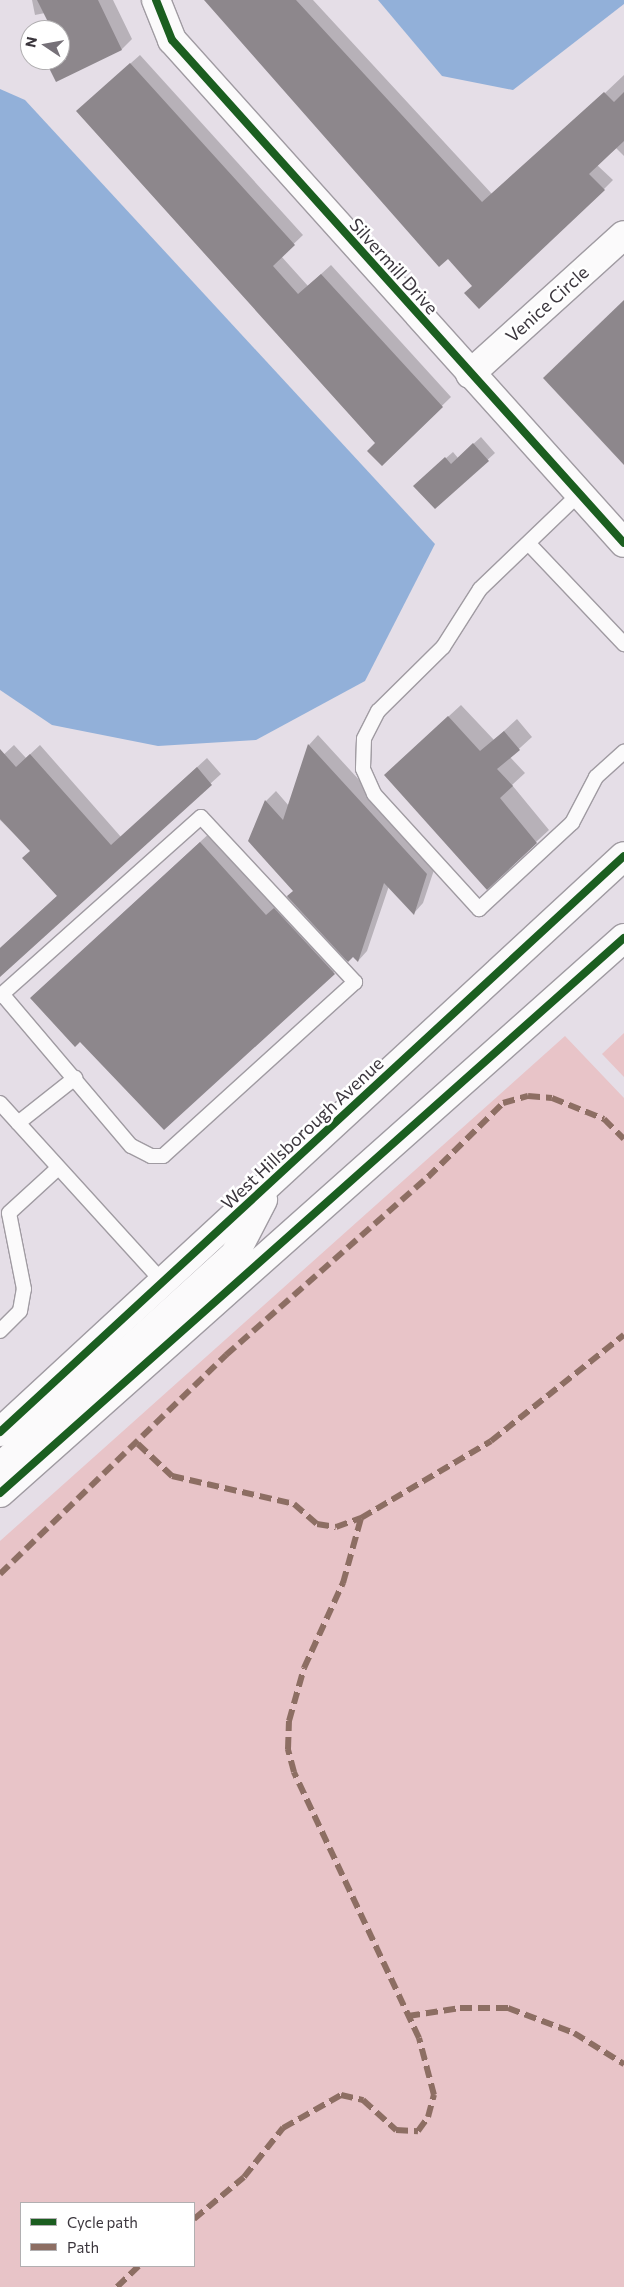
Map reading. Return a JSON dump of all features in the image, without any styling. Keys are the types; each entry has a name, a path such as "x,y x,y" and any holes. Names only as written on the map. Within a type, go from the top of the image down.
{"main road":[{"name":"Silvermill Drive","path":"156,0 172,40 624,544"},
{"name":"Venice Circle","path":"470,374 624,235"},
{"name":"West Hillsborough Avenue","path":"0,1432 624,856"},
{"path":"0,1493 624,938"},
{"path":"0,1466 235,1254 271,1183"}],"lane":[{"path":"579,494 530,545 480,590 443,646 378,711 364,739 363,769 374,794 479,909 572,823 596,777 624,752"},
{"path":"530,545 624,644"},
{"path":"201,817 355,982 164,1156 151,1156 131,1146 1,995 201,817"},
{"path":"18,1123 74,1078"},
{"path":"0,1103 57,1169 163,1282"},
{"path":"0,1331 20,1311 24,1289 4,1217 57,1169"}],"shaded area":[{"path":"624,1033 624,1077 602,1054"},
{"path":"565,1036 624,1098 624,2287 0,2287 0,1541"}],"water":[{"path":"378,0 624,0 624,4 513,90 442,76"},
{"path":"0,89 25,100 435,544 365,681 256,740 158,746 52,725 0,690"}],"building":[{"path":"37,0 98,0 122,50 56,82 50,70 70,70 70,20 47,20"},
{"path":"204,0 296,0 482,202 604,92 614,102 624,92 624,141 589,174 605,190 479,309 464,293 472,286 448,259 439,267"},
{"path":"130,63 295,245 273,266 298,294 321,274 443,407 382,466 367,451 375,443 76,111"},
{"path":"624,300 624,465 543,378"},
{"path":"473,443 489,461 435,509 413,486 445,457 451,464"},
{"path":"448,716 480,751 504,731 520,750 497,769 513,786 500,798 537,843 487,890 384,775"},
{"path":"308,744 427,874 414,915 384,883 358,962 353,957 348,962 287,896 293,891 248,841 265,800 283,820"},
{"path":"0,749 16,767 30,754 111,845 197,767 212,785 0,977 0,948 57,896 22,858 30,851 0,819"},
{"path":"200,842 266,915 274,908 335,974 164,1130 80,1042 75,1047 30,998"}],"marked path":[{"path":"0,1574 226,1355 428,1177 503,1103 528,1096 552,1098 604,1119 624,1139"},
{"path":"195,2218 244,2177 283,2128 341,2095 363,2100 396,2130 418,2131 428,2117 434,2095 419,2038 294,1772 288,1749 289,1721 304,1668 343,1583 361,1518 491,1441 624,1335"},
{"path":"138,1444 172,1476 294,1504 317,1524 336,1527 361,1518"},
{"path":"408,2016 460,2008 508,2008 574,2033 624,2064"},
{"path":"117,2287 138,2267"}],"cycle path":[{"path":"156,0 172,40 624,543"},
{"path":"0,1432 624,856"},
{"path":"0,1493 624,938"}]}
